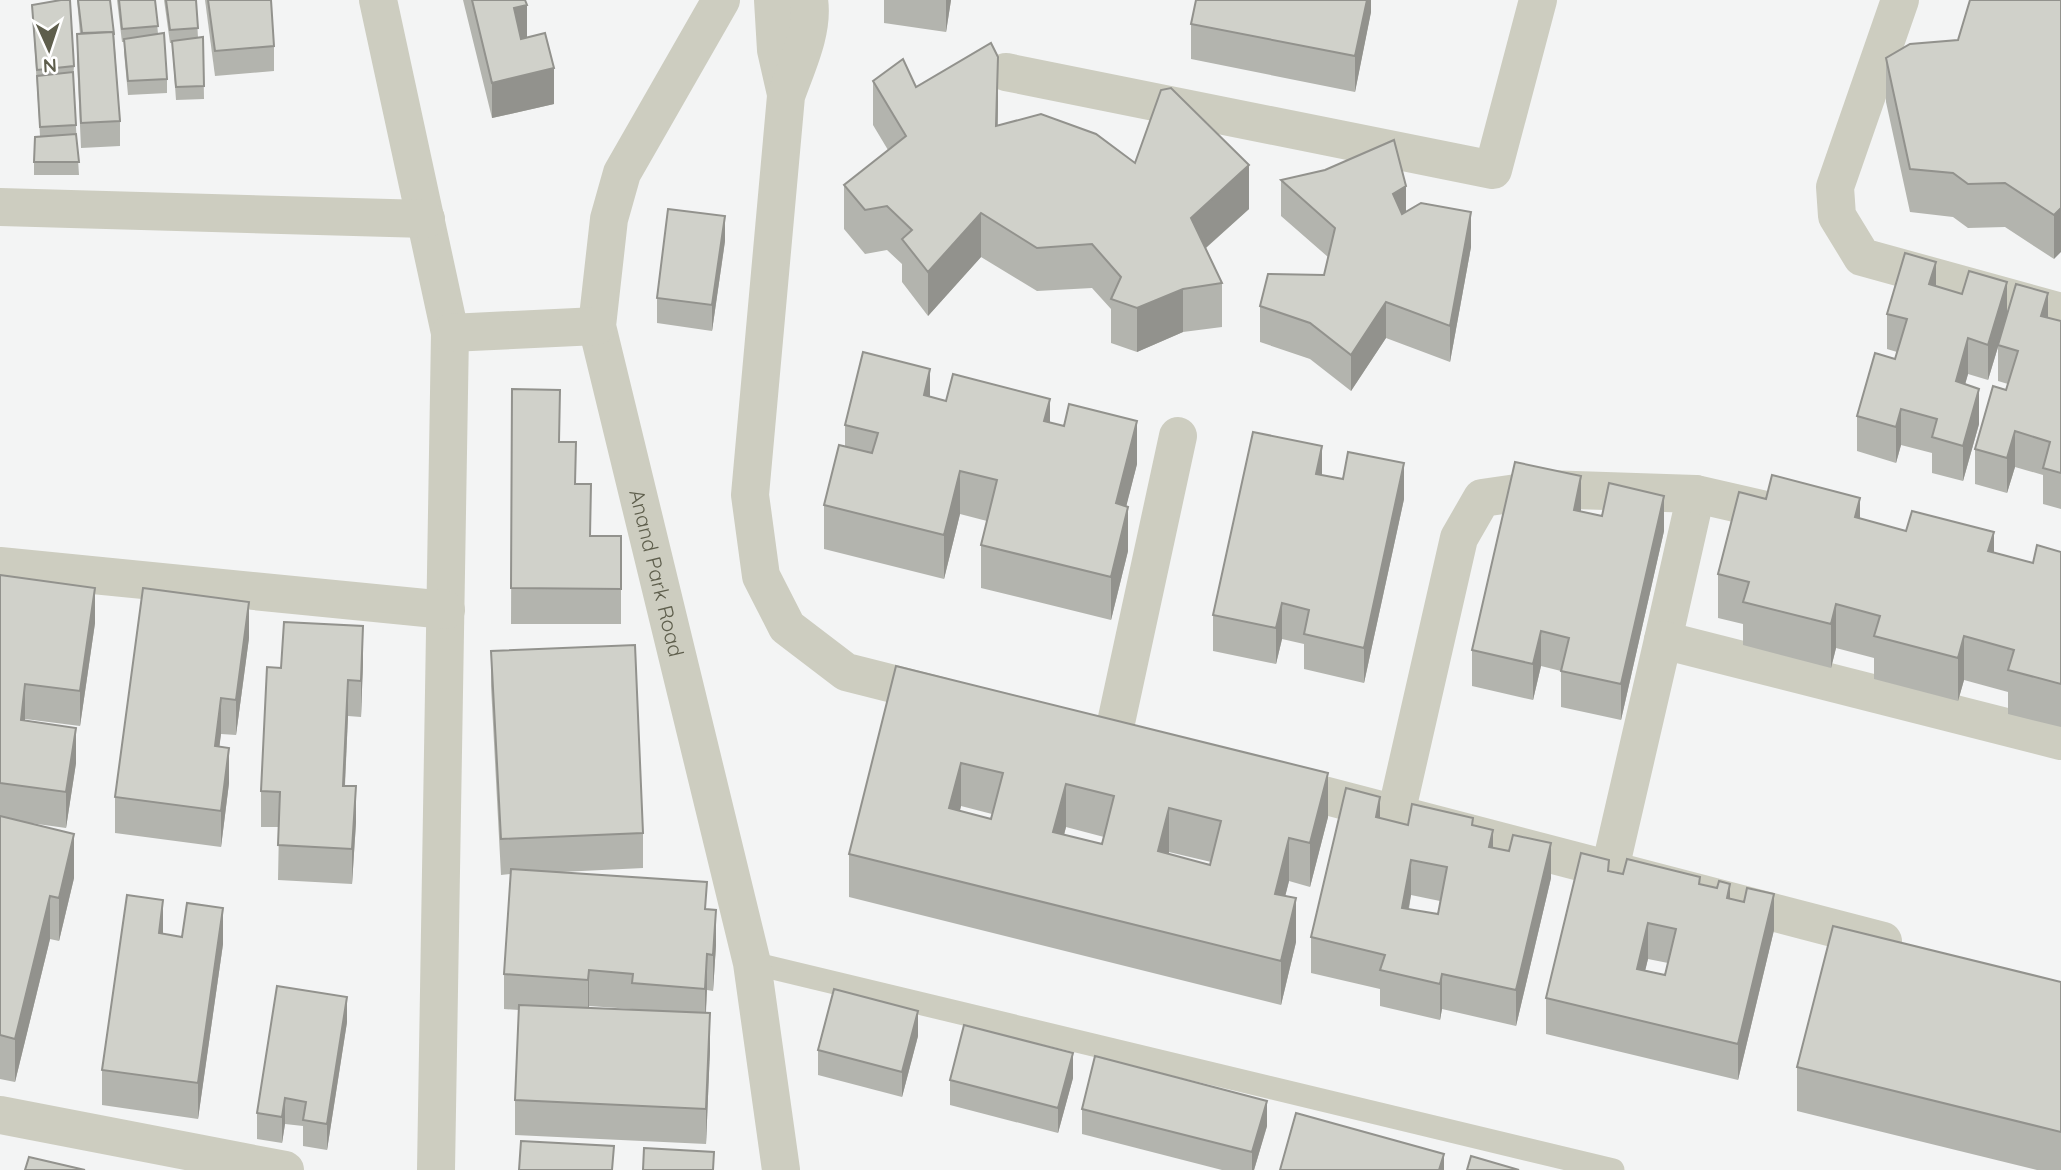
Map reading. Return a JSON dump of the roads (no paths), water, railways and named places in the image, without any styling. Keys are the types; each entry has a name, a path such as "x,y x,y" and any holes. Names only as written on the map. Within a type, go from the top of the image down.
{"street":[{"path":"378,0 450,333 436,1170"},
{"name":"Anand Park Road","path":"722,0 622,173 609,219 597,326 752,963 781,1170"},
{"path":"773,0 776,50 786,96"},
{"path":"809,0 811,11 804,44 786,96 750,495 761,576 787,627 846,672 979,706"},
{"path":"1006,72 1493,170 1538,0"},
{"path":"1900,0 1835,187 1837,216 1862,257 2061,312"},
{"path":"0,207 426,219"},
{"path":"450,333 597,326"},
{"path":"1112,741 1178,436"},
{"path":"1396,814 1459,538 1482,498 1545,489 1696,494 1817,522"},
{"path":"1610,869 1696,494"},
{"path":"0,566 446,610"},
{"path":"1663,640 2061,741"},
{"path":"1072,730 1152,751"},
{"path":"1247,776 1915,949"},
{"path":"0,1115 285,1170"}],"lane":[{"path":"752,963 1613,1170"}]}
